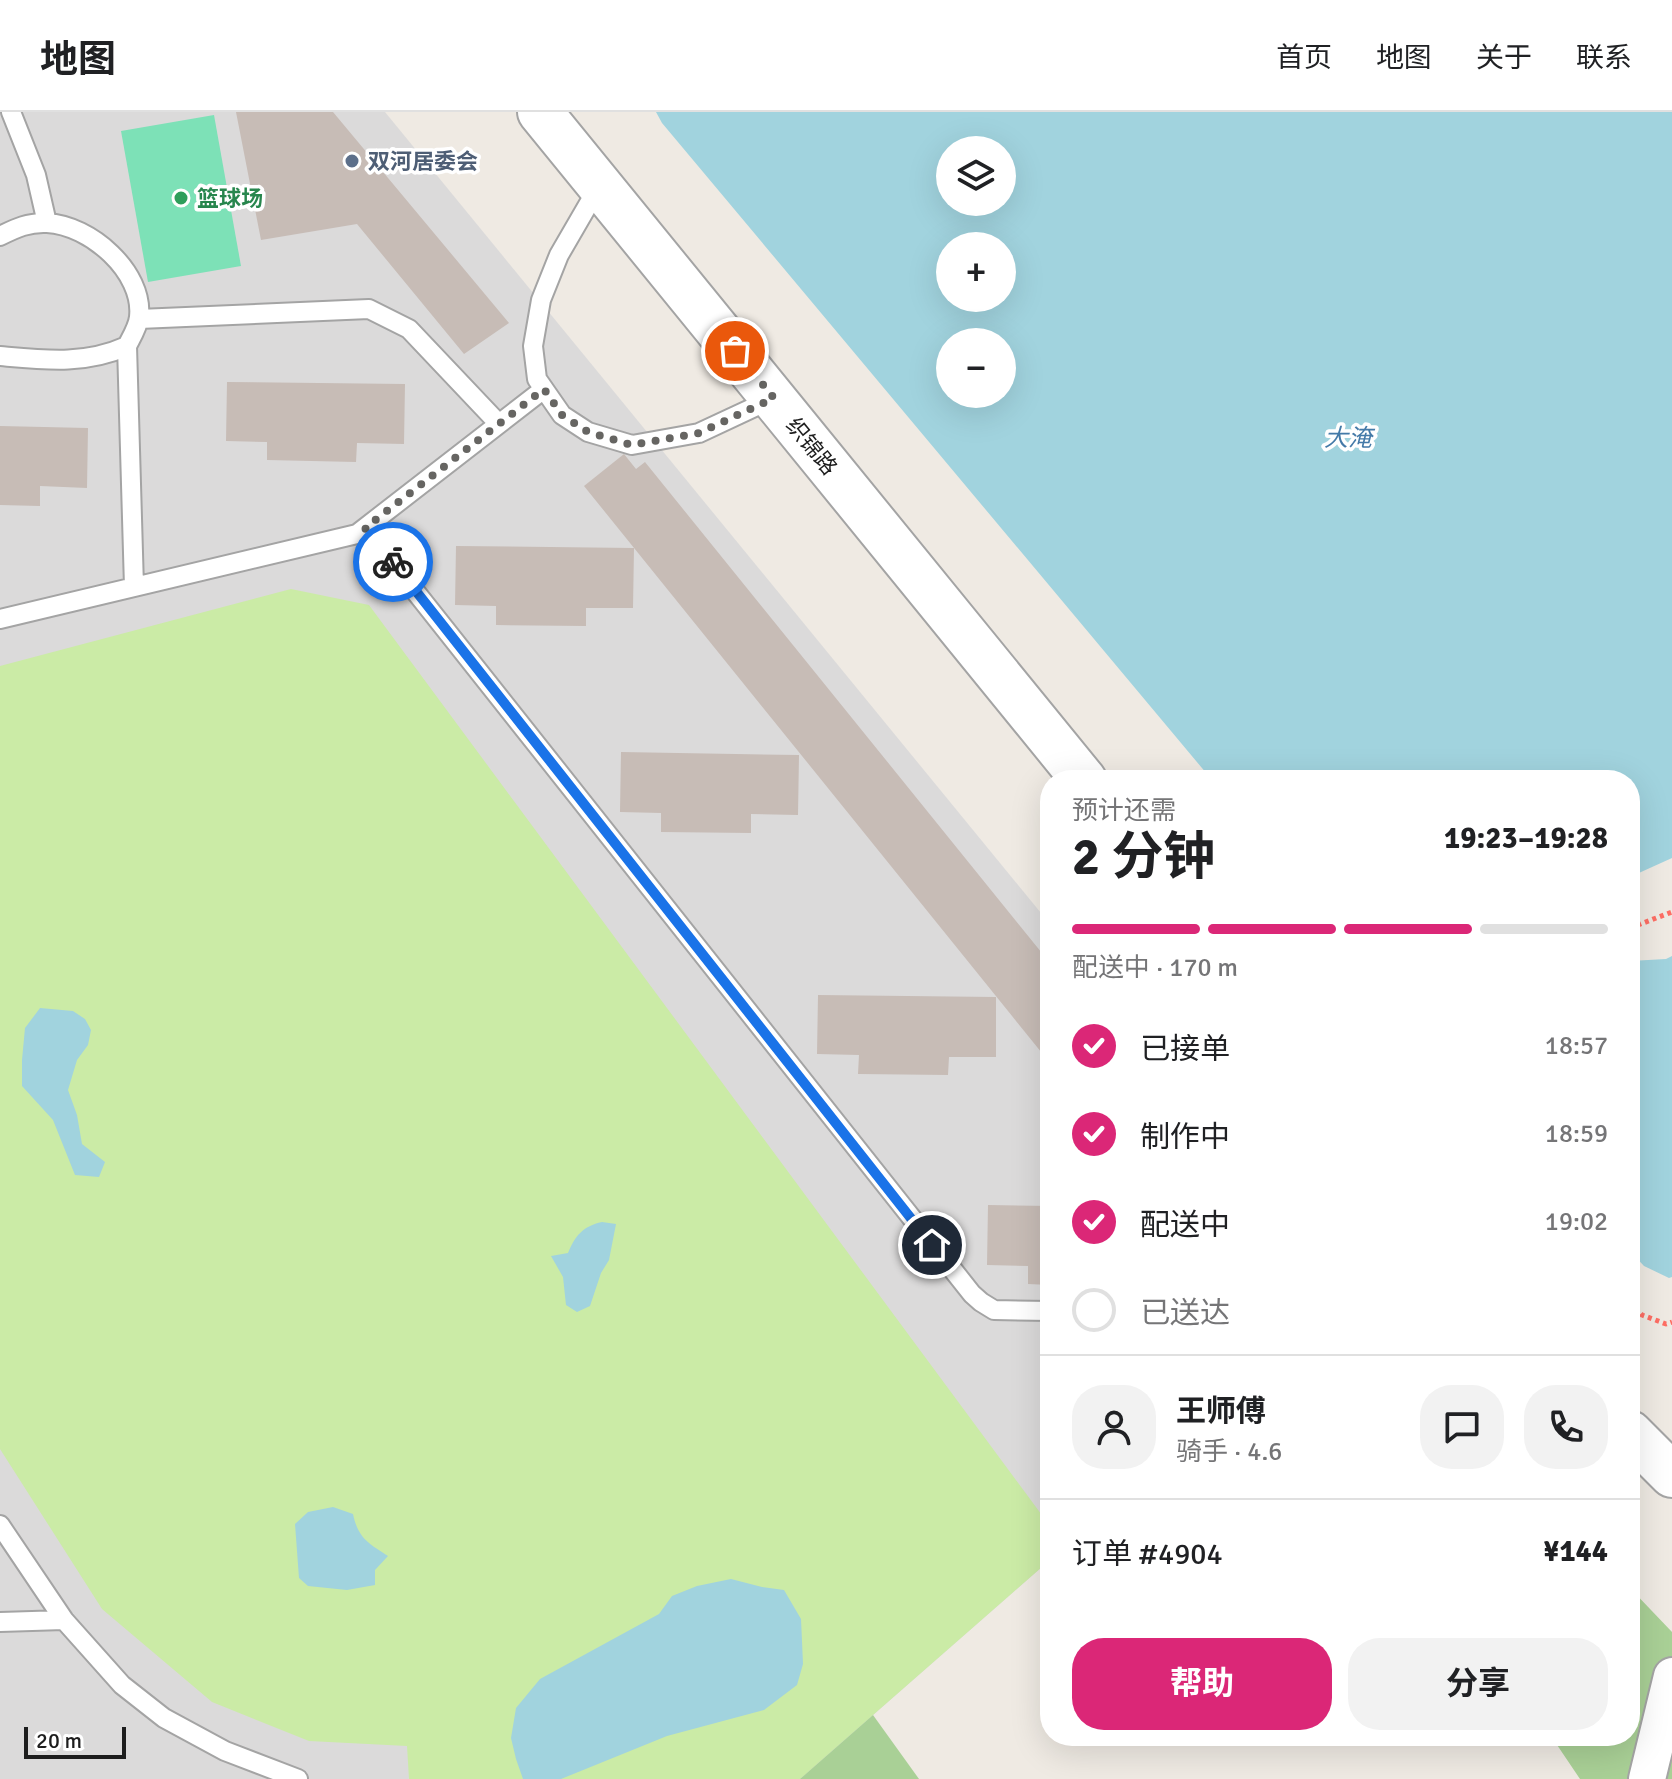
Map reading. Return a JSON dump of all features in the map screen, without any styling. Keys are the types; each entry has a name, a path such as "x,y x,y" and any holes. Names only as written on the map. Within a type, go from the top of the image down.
{"street":[{"name":"织锦路","path":"540,112 1076,770"},
{"path":"1640,1443 1672,1475"},
{"path":"1647,1779 1672,1676"}],"lane":[{"path":"0,113 9,112 36,175 47,223"},
{"path":"599,186 559,255 541,300 533,346 537,379 562,415 588,432 632,445 699,433 774,398"},
{"path":"0,236 24,224 70,226 100,244 129,274 137,298 139,319 127,346 134,587"},
{"path":"139,319 369,309 409,329 499,424"},
{"path":"0,356 61,361 107,355 127,346"},
{"path":"0,619 357,534 544,389"},
{"path":"365,528 972,1294 994,1310 1040,1311"},
{"path":"0,1525 64,1620 122,1685 164,1718 225,1751 298,1779"},
{"path":"0,1622 64,1620"}],"path":[{"path":"1640,924 1672,912"},
{"path":"1640,1313 1666,1324 1672,1322"}],"shaded area":[{"path":"0,112 385,112 1040,912 1040,1569 800,1779 0,1779"}],"green space":[{"name":"篮球场","path":"214,115 241,266 148,282 121,131"},
{"path":"291,589 369,605 1040,1512 1040,1569 800,1779 409,1779 407,1746 309,1741 212,1702 102,1609 0,1449 0,666"},
{"path":"1640,1598 1672,1632 1672,1779 1580,1779 1558,1746 1640,1746"},
{"path":"873,1715 919,1779 800,1779"}],"water":[{"name":"大淹","path":"656,112 1672,112 1672,858 1640,872 1640,770 1204,770 662,123"},
{"path":"1672,956 1672,1277 1669,1278 1640,1262 1640,960"},
{"path":"40,1008 73,1011 85,1019 91,1030 88,1045 77,1060 68,1090 77,1115 82,1144 105,1162 99,1177 75,1175 53,1120 22,1086 25,1028"},
{"path":"602,1222 616,1224 609,1260 601,1273 590,1306 577,1312 566,1305 563,1277 551,1256 568,1253 580,1233"},
{"path":"333,1507 353,1514 365,1539 388,1556 375,1570 375,1585 347,1590 308,1586 299,1578 295,1524 308,1512"},
{"path":"731,1579 784,1590 801,1619 803,1664 797,1685 764,1710 667,1736 561,1779 523,1779 511,1738 516,1708 540,1679 659,1614 672,1596 697,1586"}],"building":[{"path":"236,112 333,112 509,323 464,354 357,224 261,240"},
{"path":"227,382 405,384 404,444 357,443 356,462 267,460 267,442 226,441"},
{"path":"0,426 88,428 87,488 40,486 40,506 0,505"},
{"path":"624,454 636,469 645,462 1040,951 1040,1051 584,486"},
{"path":"456,546 634,548 633,608 586,608 586,626 496,625 496,606 455,605"},
{"path":"621,752 799,755 798,815 751,814 751,833 661,832 661,813 620,812"},
{"path":"818,995 996,997 996,1057 949,1057 948,1075 858,1074 859,1055 817,1054"},
{"path":"988,1205 1040,1206 1040,1285 1028,1284 1028,1266 987,1265"}],"way so far":[{"path":"393,562 365,528 544,389 562,415 588,432 632,445 699,433 774,398 735,351"}],"place":[{"name":"双河居委会","path":"352,161"},
{"name":"篮球场","path":"181,198"}],"route":[{"path":"393,562 932,1245"}]}
